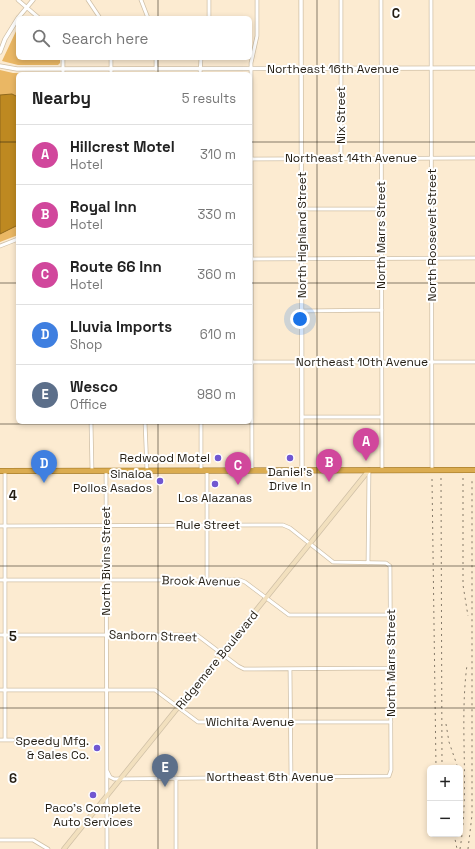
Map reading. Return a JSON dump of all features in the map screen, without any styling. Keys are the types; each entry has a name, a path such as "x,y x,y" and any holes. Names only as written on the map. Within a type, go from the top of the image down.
{"highway":[{"path":"3,471 475,470"}],"main road":[{"name":"Ridgemere Boulevard","path":"64,849 107,798 178,707 369,470"}],"street":[{"path":"18,0 37,16"},
{"path":"19,16 33,0"},
{"path":"88,0 99,16"},
{"path":"141,0 147,16"},
{"path":"209,0 209,16"},
{"path":"252,58 257,36 257,0"},
{"name":"North Highland Street","path":"301,0 302,470"},
{"name":"Nix Street","path":"341,0 341,158"},
{"name":"North Marrs Street","path":"381,0 382,470"},
{"name":"North Roosevelt Street","path":"431,0 432,470"},
{"path":"0,52 16,21"},
{"path":"63,60 63,69"},
{"path":"111,60 111,69"},
{"path":"156,60 156,69"},
{"path":"200,69 201,60"},
{"path":"251,69 252,60"},
{"name":"Northeast 16th Avenue","path":"0,66 14,69 475,68"},
{"name":"Northeast 14th Avenue","path":"252,159 475,158"},
{"path":"302,209 382,209"},
{"path":"0,246 16,240"},
{"path":"252,259 475,258"},
{"path":"302,310 382,310"},
{"name":"Northeast 10th Avenue","path":"252,362 475,362"},
{"path":"302,418 382,417"},
{"path":"91,424 92,471"},
{"path":"145,424 146,471"},
{"path":"201,424 207,525 207,580"},
{"path":"252,424 252,471"},
{"path":"368,563 369,470"},
{"path":"3,471 5,526 5,740"},
{"name":"North Bivins Street","path":"106,471 107,849"},
{"name":"Rule Street","path":"0,526 283,525 290,528 333,562 388,563 390,566 391,577"},
{"name":"North Marrs Street","path":"391,577 391,748"},
{"name":"Brook Avenue","path":"0,580 244,581 289,616 390,615"},
{"name":"Sanborn Street","path":"0,635 197,635 244,669 391,668"},
{"path":"290,669 291,777"},
{"name":"Wichita Avenue","path":"0,690 155,690 198,722 391,722"},
{"path":"0,740 13,740"},
{"name":"Northeast 6th Avenue","path":"122,778 387,777 391,774 391,748"},
{"path":"107,771 112,778 122,778"},
{"path":"176,778 176,849"},
{"path":"0,840 33,840 48,849"}],"shaded area":[{"path":"16,31 16,60 60,60 60,63 58,65 18,65 2,61"},
{"path":"0,70 16,73 16,236 0,242"},
{"path":"12,94 16,96 16,226 0,234 0,95"}],"railway":[{"path":"441,478 442,765"},
{"path":"463,478 463,585 468,616"},
{"path":"468,849 472,815 472,478"},
{"path":"432,479 436,765"},
{"path":"460,849 464,803 464,711 467,665"},
{"path":"446,724 449,742 457,765"},
{"path":"455,837 457,849"}],"place":[{"name":"Redwood Motel","path":"218,458"},
{"name":"Daniel's Drive In","path":"290,458"},
{"name":"Hillcrest Motel","path":"366,461"},
{"name":"Sinaloa Pollos Asados","path":"160,481"},
{"name":"Royal Inn","path":"329,482"},
{"name":"Lluvia Imports","path":"44,483"},
{"name":"Los Alazanas","path":"215,484"},
{"name":"Route 66 Inn","path":"238,485"},
{"name":"Speedy Mfg. & Sales Co.","path":"97,748"},
{"name":"Wesco","path":"165,787"},
{"name":"Paco's Complete Auto Services","path":"93,795"}]}
